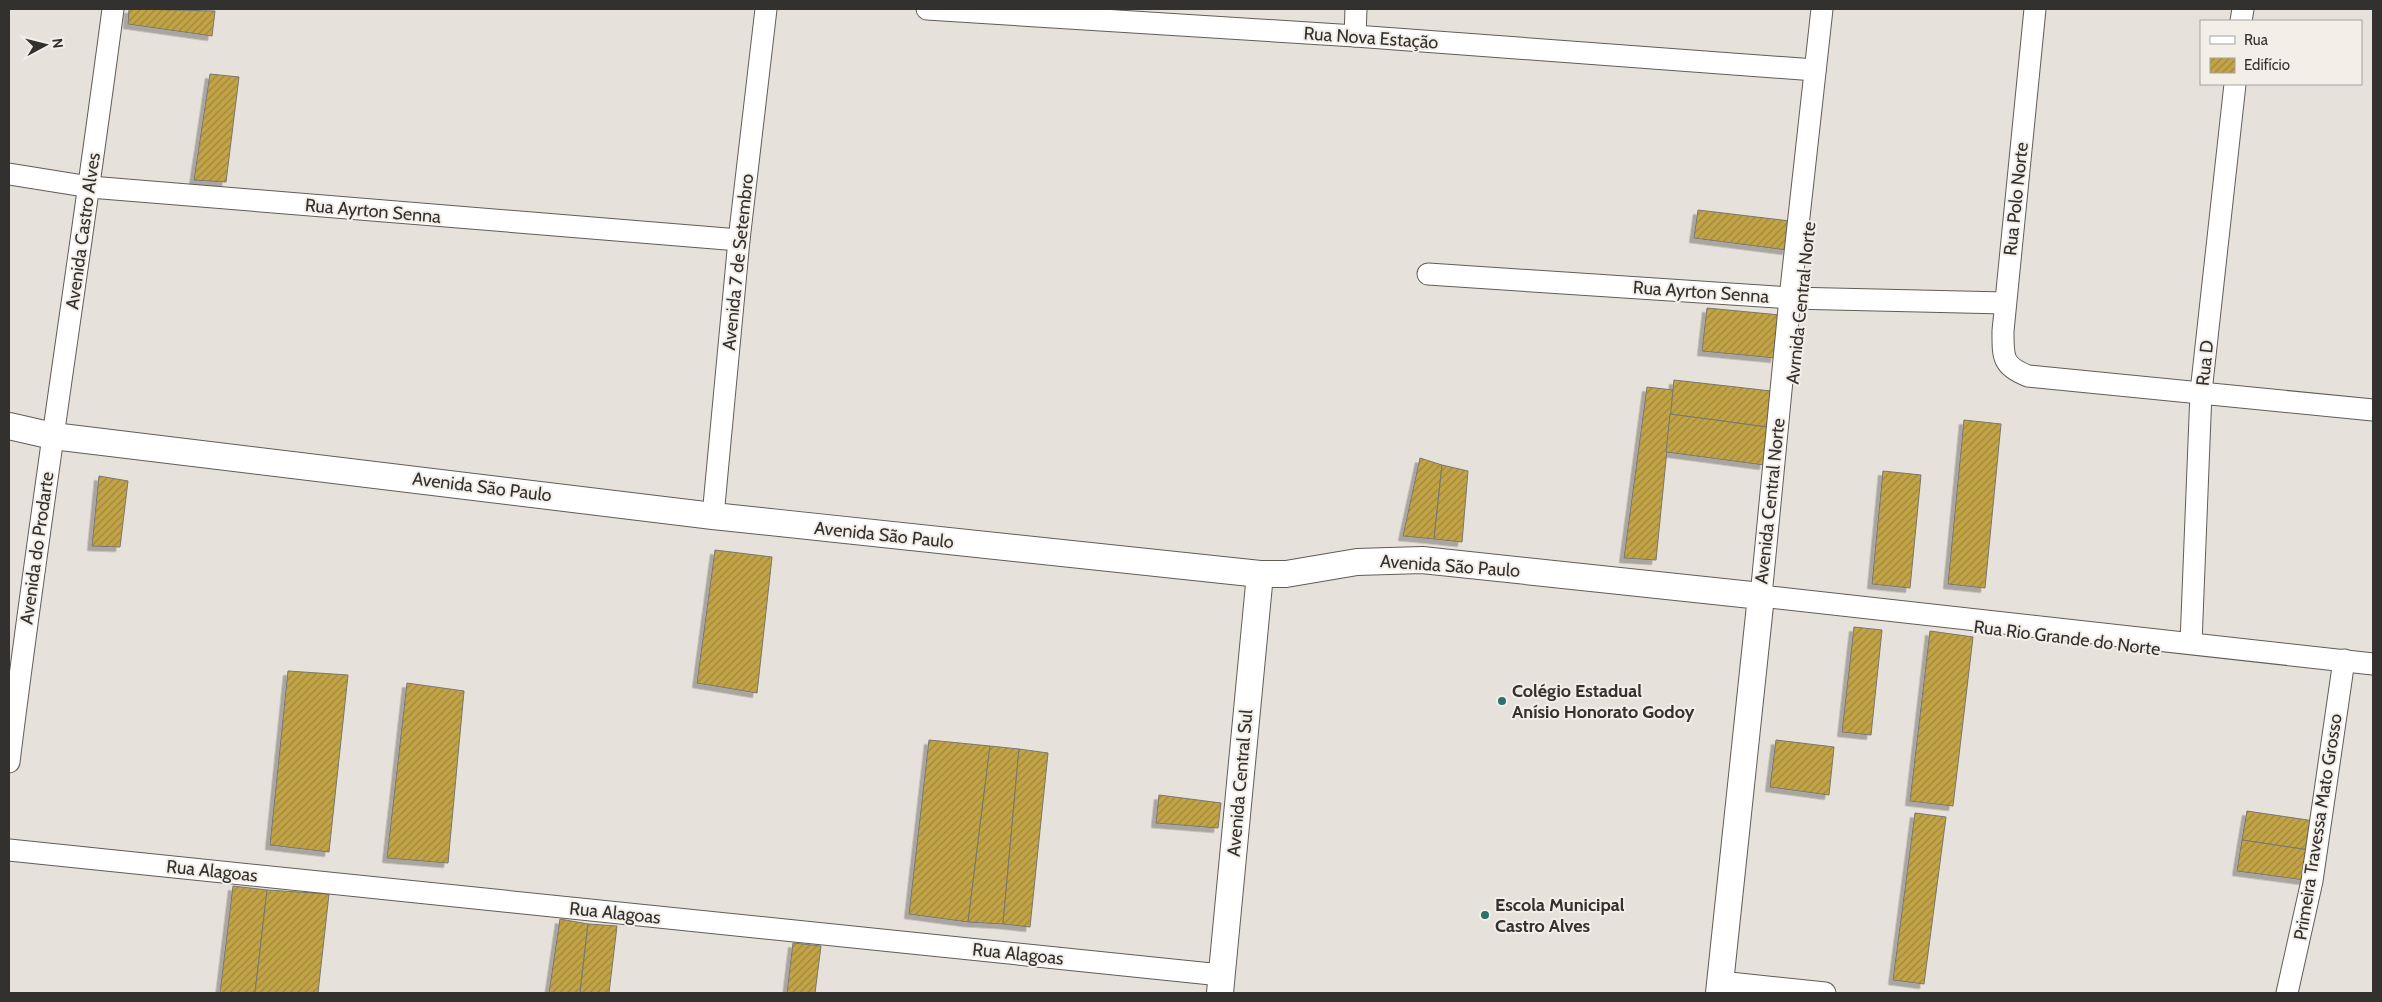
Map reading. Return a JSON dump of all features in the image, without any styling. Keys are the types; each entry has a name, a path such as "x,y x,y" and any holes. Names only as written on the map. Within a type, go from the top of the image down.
{"main road":[{"name":"Avenida São Paulo","path":"9,426 52,444 1260,574 1286,574 1357,562 1422,560 1764,599"},
{"name":"Avenida Central Sul","path":"1221,984 1260,574"},
{"name":"Avenida Central Norte","path":"1719,988 1764,599"}],"street":[{"name":"Avenida Castro Alves","path":"52,444 90,187 113,9"},
{"name":"Avenida 7 de Setembro","path":"714,516 739,240 766,9"},
{"name":"Rua Nova Estação","path":"927,9 1355,36 1815,70"},
{"path":"1355,36 1356,9"},
{"name":"Avenida Central Norte","path":"1764,599 1796,298 1815,70 1822,9"},
{"name":"Avrnida Central Norte","path":"1796,298 1832,9"},
{"name":"Rua Polo Norte","path":"2035,9 2005,303 2003,353 2008,365 2013,370 2028,376 2201,392"},
{"name":"Rua D","path":"2191,643 2201,392 2235,85"},
{"name":"Rua Ayrton Senna","path":"9,174 90,187 739,240"},
{"name":"Rua Ayrton Senna","path":"1428,274 1796,298 2005,303"},
{"path":"2201,392 2373,410"},
{"name":"Avenida do Prodarte","path":"9,762 52,444"},
{"name":"Rua Rio Grande do Norte","path":"1764,599 2191,643 2343,665 2373,672"},
{"name":"Rua Rio Grande do Norte","path":"1764,599 2343,665 2373,664"},
{"name":"Primeira Travessa Mato Grosso","path":"2287,993 2312,881 2343,665"},
{"name":"Rua Alagoas","path":"9,850 1221,984"},
{"path":"1719,988 1825,993"}],"building":[{"path":"129,9 215,11 212,36 128,24"},
{"path":"210,74 239,77 226,182 194,180"},
{"path":"1698,210 1790,221 1787,250 1694,238"},
{"path":"1707,308 1780,315 1775,358 1702,351"},
{"path":"1674,380 1771,391 1767,427 1670,414"},
{"path":"1647,387 1673,390 1656,560 1624,558"},
{"path":"1670,414 1767,427 1764,465 1666,452"},
{"path":"1964,420 2001,424 1985,588 1948,584"},
{"path":"1420,458 1442,465 1434,539 1403,536"},
{"path":"1442,465 1468,471 1462,542 1434,539"},
{"path":"1883,471 1921,475 1910,588 1872,584"},
{"path":"99,476 128,481 120,547 92,546"},
{"path":"715,550 772,557 757,693 697,683"},
{"path":"1854,627 1882,630 1871,735 1842,732"},
{"path":"1930,631 1973,637 1953,806 1910,801"},
{"path":"288,671 348,675 329,852 270,845"},
{"path":"407,683 464,691 448,863 387,858"},
{"path":"929,740 990,746 968,922 909,914"},
{"path":"1776,740 1834,747 1829,795 1770,787"},
{"path":"990,746 1019,749 1003,924 968,922"},
{"path":"1019,749 1048,753 1030,927 1003,924"},
{"path":"1159,795 1221,803 1218,828 1156,823"},
{"path":"2247,811 2321,822 2316,851 2242,840"},
{"path":"1915,813 1946,817 1924,984 1893,980"},
{"path":"2242,840 2316,851 2312,881 2237,871"},
{"path":"233,886 267,890 255,993 220,993"},
{"path":"267,890 329,894 318,993 255,993"},
{"path":"560,919 588,924 580,993 549,993"},
{"path":"588,924 617,926 609,993 580,993"},
{"path":"793,943 821,946 815,993 787,993"}],"place":[{"name":"Colégio Estadual Anísio Honorato Godoy","path":"1502,701"},
{"name":"Escola Municipal Castro Alves","path":"1485,915"}]}
